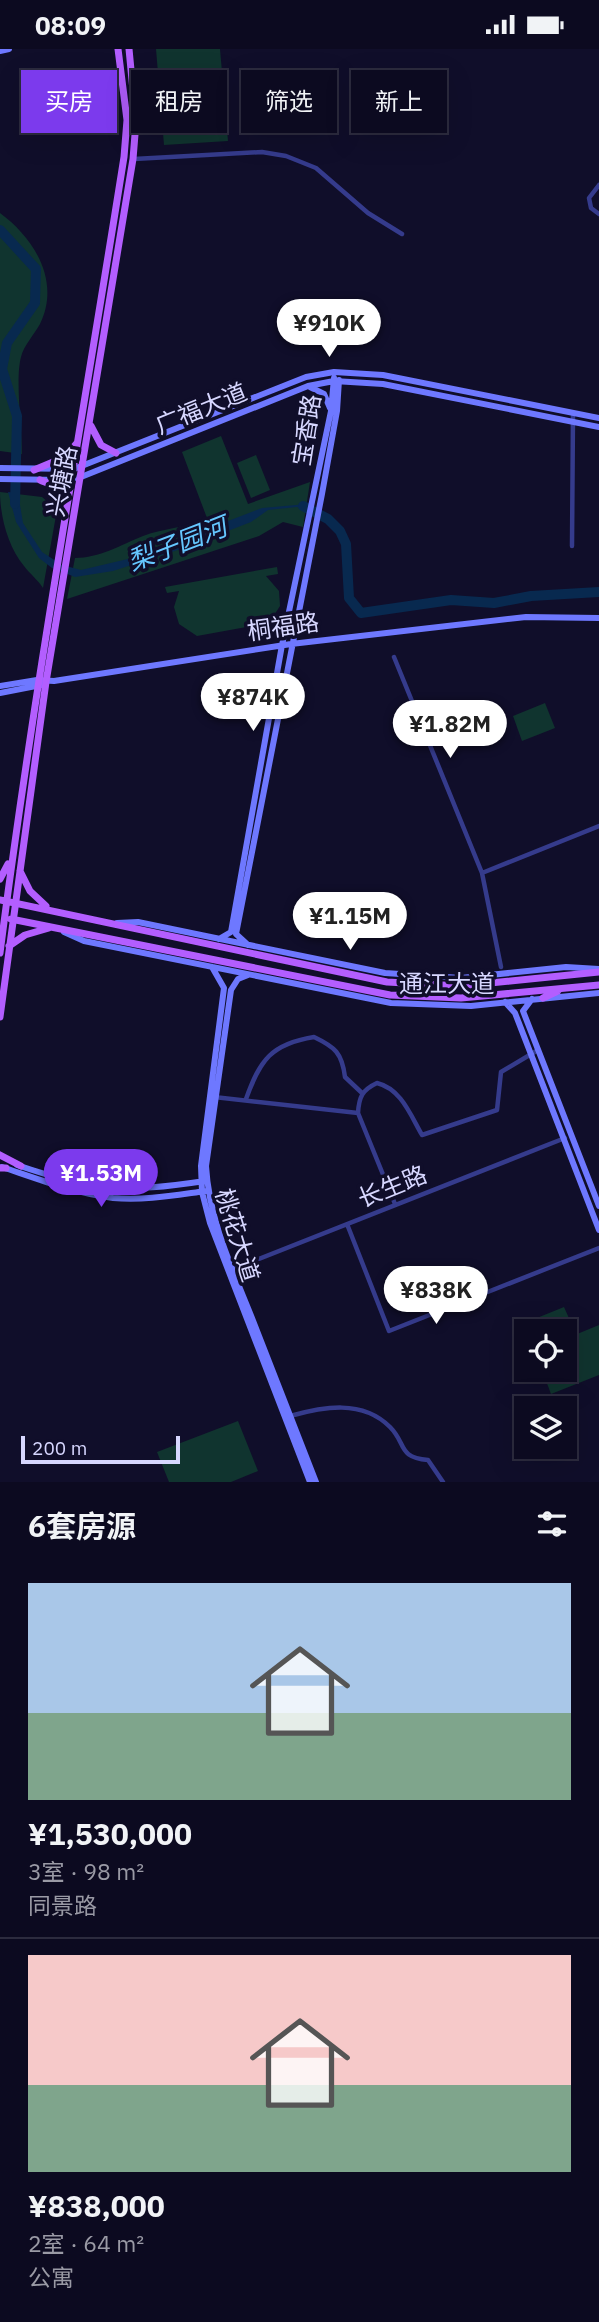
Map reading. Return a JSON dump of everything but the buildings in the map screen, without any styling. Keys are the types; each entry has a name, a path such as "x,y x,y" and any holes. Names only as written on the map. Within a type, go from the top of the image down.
{"main road":[{"name":"兴塘路","path":"6,918 3,900 56,590 59,548 124,157 127,120 120,60 116,49"},
{"name":"兴塘路","path":"56,590 67,552 84,466 133,159 136,122 128,49"},
{"path":"91,425 101,445 116,453"},
{"path":"34,470 65,457 79,439"},
{"path":"40,480 64,494 66,506"},
{"name":"兴塘路","path":"6,918 15,903 20,869 40,683"},
{"path":"0,879 13,851"},
{"path":"20,869 30,891 49,908"},
{"name":"通江大道","path":"3,900 387,982 460,986 599,970"},
{"path":"0,1017 6,918"},
{"name":"通江大道","path":"6,918 390,995 433,999 599,985"},
{"path":"3,942 52,927"},
{"path":"0,953 3,942"},
{"path":"543,998 563,989"},
{"path":"0,1157 21,1166"}],"street":[{"path":"0,51 8,49"},
{"path":"133,159 262,152 286,156 316,168 368,213 402,234"},
{"path":"599,185 589,198 591,208 599,214"},
{"name":"宝香路","path":"233,933 291,644 336,381 334,372"},
{"name":"广福大道","path":"0,468 74,469 306,377 334,372 383,375 599,418"},
{"name":"宝香路","path":"318,494 336,381"},
{"name":"广福大道","path":"0,479 81,477 309,386 336,381 383,384 599,427"},
{"path":"309,386 324,394 331,411"},
{"path":"572,545 573,414"},
{"name":"宝香路","path":"233,933 282,645 309,541"},
{"name":"桐福路","path":"0,686 40,683 282,645 526,617 599,618"},
{"path":"394,657 482,873 500,967"},
{"name":"桐福路","path":"0,694 40,683"},
{"path":"482,873 599,826"},
{"name":"通江大道","path":"104,923 138,922 385,973 451,978 566,967 599,970"},
{"name":"通江大道","path":"52,927 84,941 391,1003 471,1006 599,993"},
{"path":"219,939 233,933 248,945"},
{"path":"212,967 227,989 238,979 249,975"},
{"path":"500,967 514,972"},
{"path":"492,973 500,967"},
{"name":"桃花大道","path":"227,989 212,1097 205,1191 230,1270 310,1482"},
{"path":"519,1012 533,999"},
{"path":"505,1002 519,1012 599,1230"},
{"path":"246,1099 259,1068 277,1048 314,1037 332,1046 342,1056 345,1077 362,1093"},
{"path":"395,1204 358,1114 362,1093 377,1083 390,1086 405,1104 422,1135 497,1110 501,1072 535,1052"},
{"path":"212,1097 358,1114"},
{"path":"567,1137 599,1206"},
{"name":"长生路","path":"230,1270 567,1137"},
{"path":"21,1166 68,1182 107,1190 146,1190 204,1181"},
{"path":"2,1167 59,1187 115,1198 205,1191"},
{"path":"347,1223 389,1331 599,1248"},
{"name":"桃花大道","path":"230,1270 316,1482"},
{"path":"290,1416 325,1407 349,1408 369,1413 391,1427 405,1452 413,1459 428,1460 443,1482"}],"green space":[{"path":"156,49 220,49 222,70 158,70"},
{"path":"227,130 228,141 164,145 163,133 227,133"},
{"path":"0,213 24,235 41,262 46,277 46,308 40,324 24,348 19,366 22,454 0,451"},
{"path":"221,436 248,504 310,482 303,527 283,522 259,536 67,599 75,558 101,553 151,533 207,518 182,452"},
{"path":"256,455 270,490 251,498 237,463"},
{"path":"0,492 42,497 57,510 43,588 13,550 3,521"},
{"path":"277,567 278,574 266,576 279,591 280,606 269,623 197,636 179,624 174,607 179,591 167,593 165,587"},
{"path":"545,703 555,728 522,741 513,716"},
{"path":"564,1307 569,1319 534,1319"},
{"path":"599,1325 599,1375 551,1394 546,1382 577,1382 577,1334"},
{"path":"238,1421 258,1471 231,1482 169,1482 157,1452"}],"water":[{"path":"8,492 18,493 23,523 42,552 62,565 81,570 132,558 262,508 307,504 306,510 297,507 268,510 251,522 184,548 113,571 75,577 52,568 39,558 16,522"}],"waterway":[{"name":"梨子园河","path":"0,230 36,269 35,303 7,343 2,369 17,416 15,504"},
{"name":"梨子园河","path":"303,506 328,519 340,531 346,544 349,598 361,613 451,600 494,603 531,596 599,592"}]}
